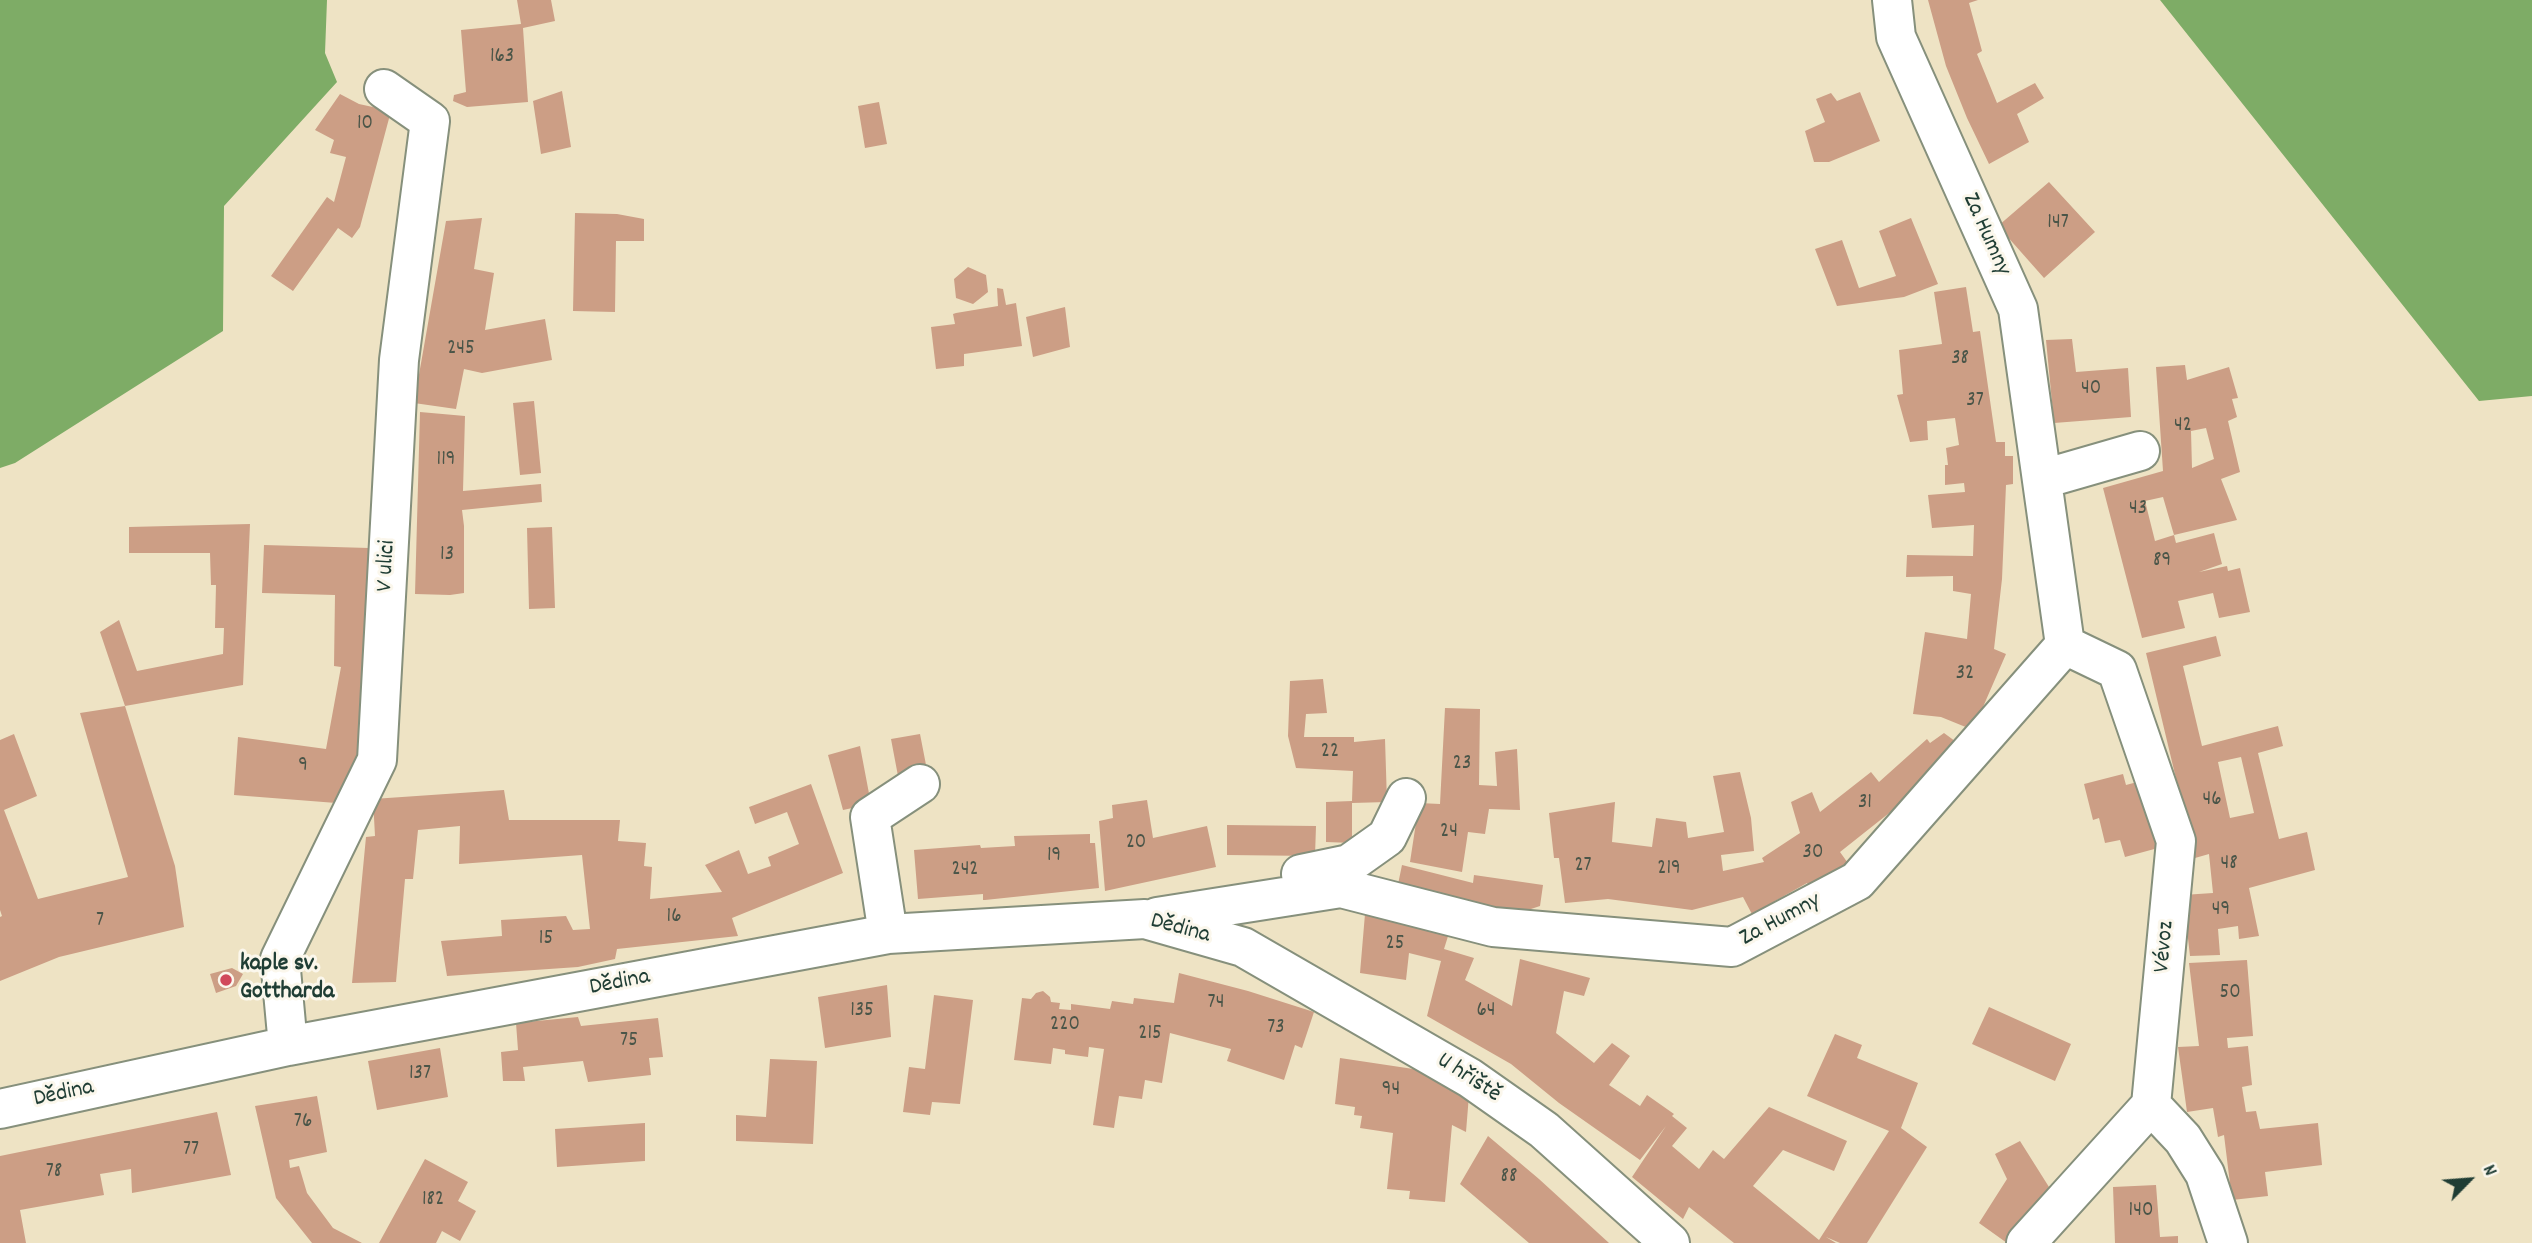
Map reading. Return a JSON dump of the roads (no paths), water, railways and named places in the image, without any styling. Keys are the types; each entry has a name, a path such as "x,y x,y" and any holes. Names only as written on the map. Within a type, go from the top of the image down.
{"street":[{"name":"Za Humny","path":"1145,919 1341,888 1493,927 1732,947 1857,881 2064,645 2018,309 1896,37 1892,0"},
{"name":"V ulici","path":"288,1046 280,959 377,760 399,360 430,121 384,89"},
{"path":"2043,480 2140,450"},
{"name":"Vévoz","path":"2064,645 2117,670 2176,841 2151,1105"},
{"path":"888,934 870,817 920,784"},
{"path":"1145,919 1267,881 1349,864 1387,837 1406,798"},
{"name":"Dědina","path":"0,1109 288,1046 888,934 1145,919 1243,947"},
{"name":"U hřiště","path":"1243,947 1470,1078 1544,1130 1670,1243"},
{"path":"2026,1243 2151,1105 2183,1139 2206,1174 2228,1243"}],"place":[{"name":"kaple sv. Gottharda","path":"226,980"}]}
